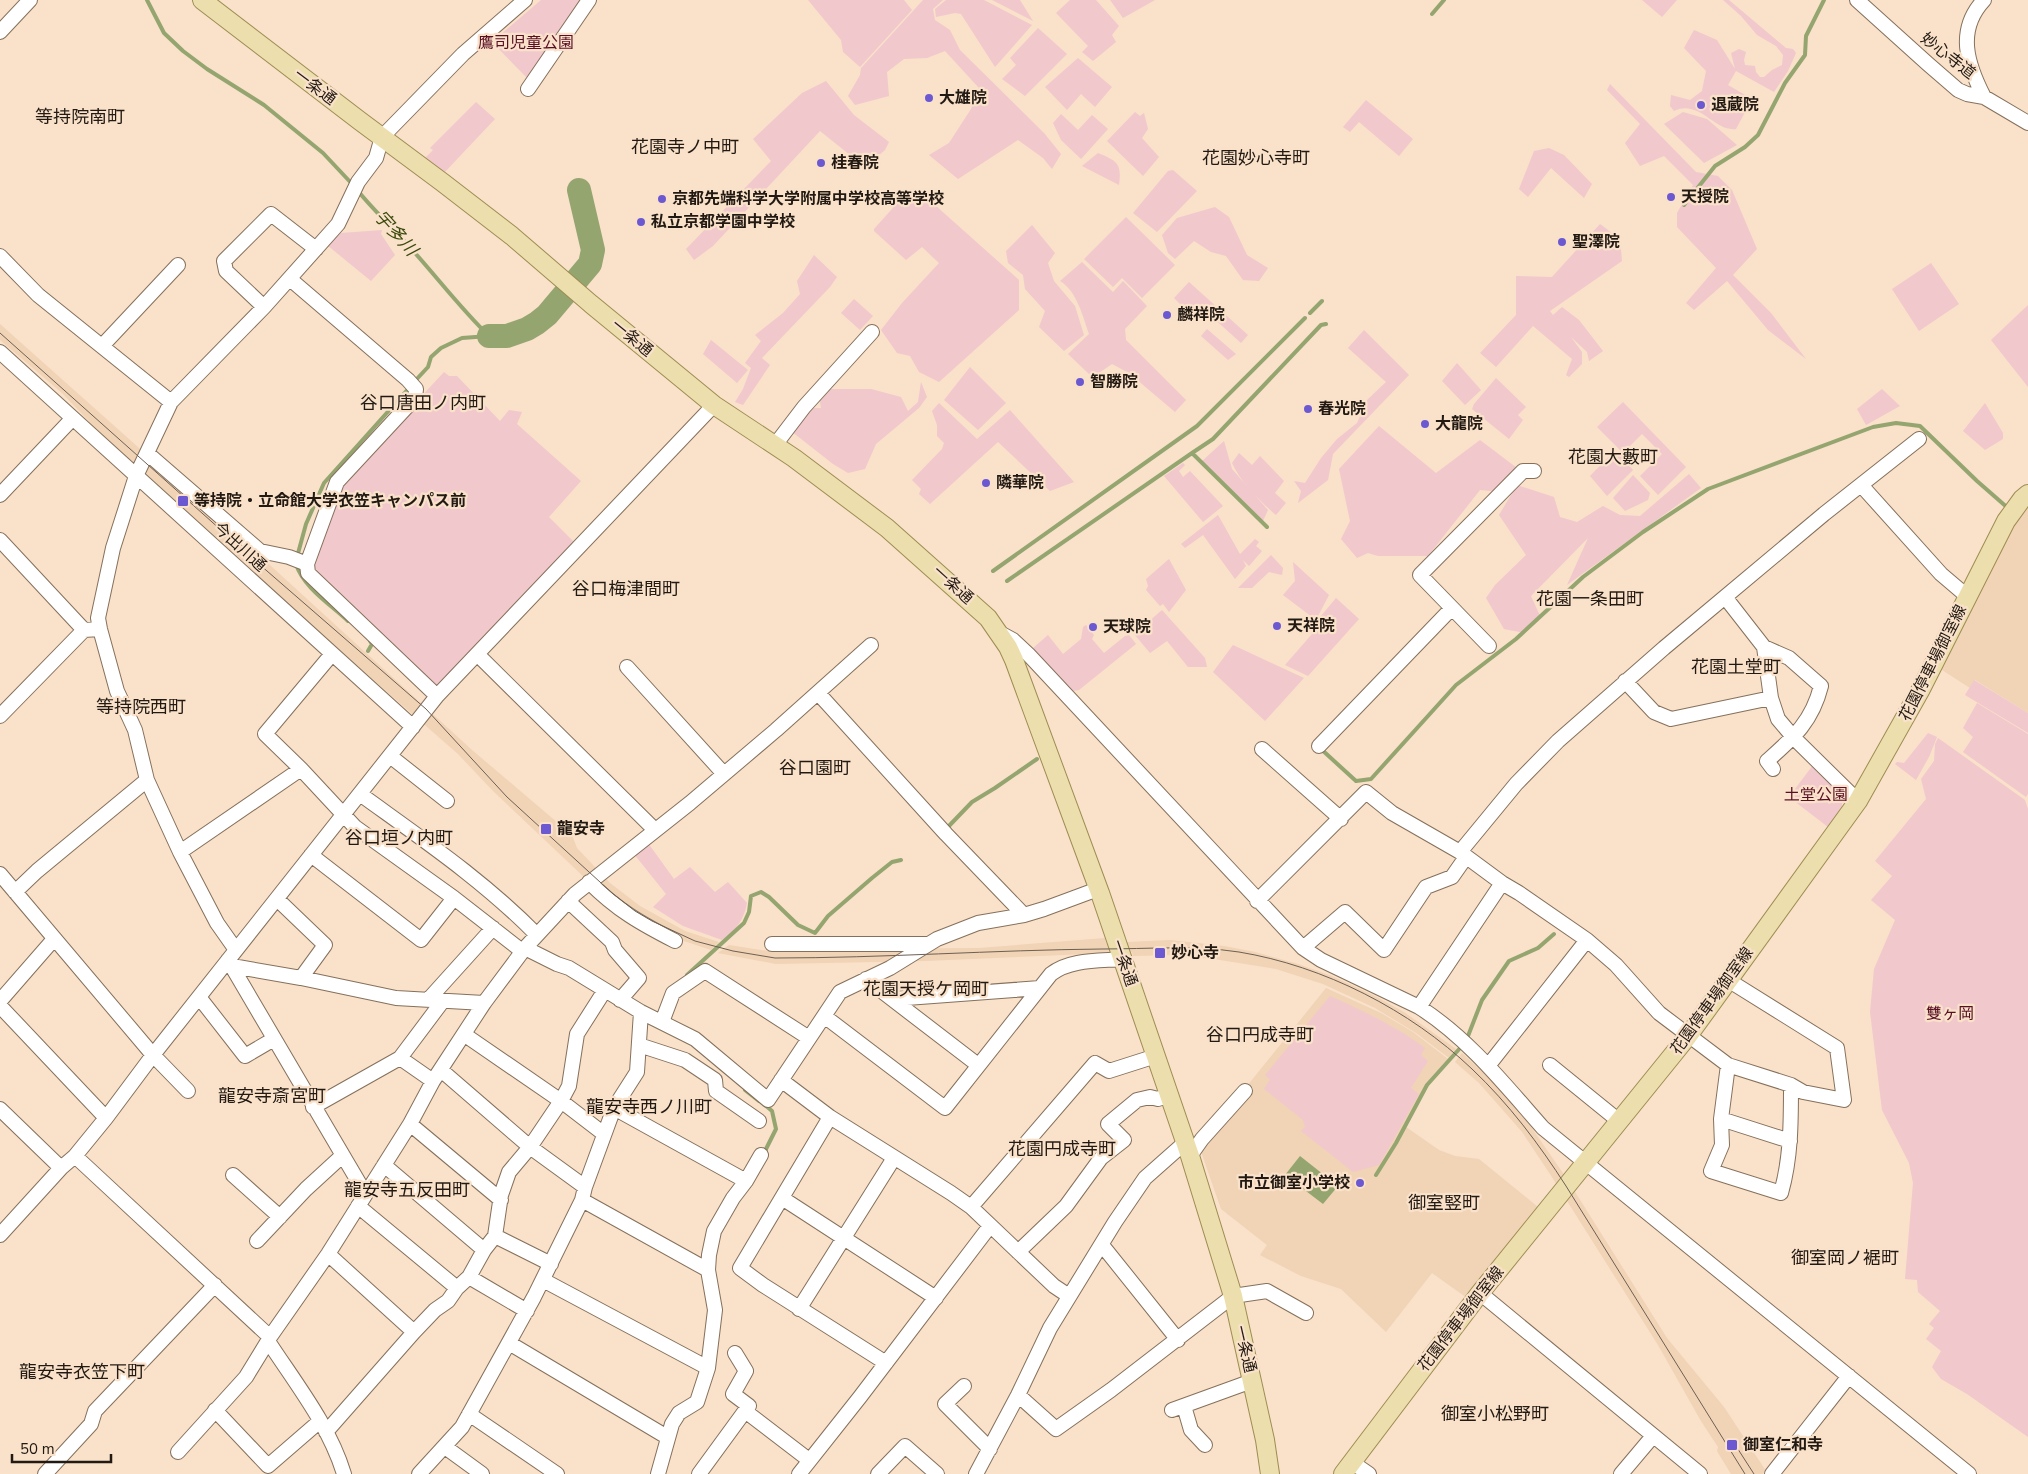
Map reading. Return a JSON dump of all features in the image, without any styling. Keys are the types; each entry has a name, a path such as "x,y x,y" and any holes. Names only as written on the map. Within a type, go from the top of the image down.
{"main road":[{"name":"一条通","path":"202,0 489,218 714,405 794,458 887,528 988,618 1008,647 1098,889 1170,1095 1234,1296 1270,1474"},
{"name":"花園停車場御室線","path":"1348,1468 1480,1293 1688,1036 1858,801 1921,689 2020,501"}],"street":[{"path":"0,32 30,0"},
{"path":"365,1193 274,1039 232,959 217,923 180,852 147,780 135,730 117,691 98,618 113,548 136,476 171,402 264,307 338,224 356,187 376,158 382,137 463,54 525,0"},
{"path":"528,88 589,0"},
{"name":"妙心寺道","path":"1857,0 1958,90 1967,94 1984,97 2028,123"},
{"path":"1984,0 1974,11 1968,28 1966,44 1971,66 1984,97"},
{"path":"264,307 226,271 224,261 271,214 316,249"},
{"path":"0,256 38,295 171,402"},
{"path":"102,346 178,265"},
{"path":"290,279 412,384 415,398 337,482 299,561"},
{"path":"775,445 804,407 872,332"},
{"name":"今出川通","path":"0,352 413,727"},
{"path":"0,1234 61,1168 75,1156 106,1118 153,1055 232,959 276,899 437,696 714,405"},
{"path":"0,495 72,419"},
{"path":"1303,948 1345,912 1384,950 1426,887 1452,877 1463,855 1516,784 1546,753 1625,682 1725,597 1919,439"},
{"path":"147,453 260,551 299,561 308,573 437,696"},
{"path":"1489,646 1420,575 1523,471 1534,471"},
{"path":"1861,485 1941,574 1968,597"},
{"path":"0,540 84,630"},
{"path":"1725,597 1764,647 1789,658 1821,686 1818,698 1811,712 1794,738 1767,761 1773,769"},
{"path":"1319,746 1452,608"},
{"path":"0,716 84,630 100,629"},
{"path":"997,631 1013,640 1028,654 1303,948 1321,960 1419,1007 1433,1016 1463,1041 1488,1066 1543,1128 1969,1474"},
{"path":"178,1452 246,1377 269,1339 328,1254 410,1124 437,1075 465,1035 484,1003 524,949 568,901 589,882 724,774 871,646"},
{"path":"1764,647 1771,698 1778,719 1794,738 1858,801"},
{"path":"332,654 265,734 301,769 343,815 355,827 524,949 569,968 641,1012 694,1039 768,1100 840,992 890,968 926,944 978,924 1024,915 1098,889"},
{"path":"477,654 654,830"},
{"path":"627,668 724,774"},
{"path":"1625,682 1654,712 1671,718 1771,698"},
{"path":"818,692 946,834 1024,915"},
{"path":"1262,749 1341,819"},
{"path":"390,756 447,801"},
{"path":"180,852 301,769"},
{"path":"15,892 147,780"},
{"path":"1257,901 1366,792 1392,814 1463,855 1587,940 1616,965 1659,1013 1728,1066 1791,1085 1803,1092 1844,1100 1837,1048 1728,980"},
{"path":"360,794 466,870 537,934"},
{"path":"311,855 421,940 454,898"},
{"path":"0,875 153,1055 188,1091"},
{"path":"589,882 611,903 640,923 675,941"},
{"path":"1419,1007 1502,883"},
{"path":"276,899 325,945 301,978"},
{"path":"568,901 612,942 615,950 639,978 620,1000"},
{"path":"313,1107 400,1058 435,1001 493,928"},
{"path":"0,1001 54,938"},
{"path":"1488,1066 1587,940"},
{"path":"772,944 926,944"},
{"path":"232,959 301,978 396,998 484,1003"},
{"path":"824,1016 945,1108 1051,974 1061,967 1078,963 1122,959"},
{"path":"662,1022 673,993 705,971 809,1038"},
{"path":"866,979 978,1065"},
{"path":"893,999 1040,988"},
{"path":"215,1410 268,1466 323,1426 435,1310 448,1301 469,1276 484,1250 495,1236 501,1200 509,1172 562,1101 569,1086 577,1034 604,990"},
{"path":"199,997 246,1056 274,1039"},
{"path":"0,1006 106,1118"},
{"path":"419,1474 462,1427 551,1264 584,1194 614,1108 637,1072 641,1012"},
{"path":"465,1035 562,1101 604,1134"},
{"path":"639,1045 685,1060 715,1080 716,1091 758,1122"},
{"path":"971,1207 1095,1063 1109,1072 1156,1056"},
{"path":"400,1058 437,1075 530,1146 584,1194 708,1270"},
{"path":"1550,1065 1619,1121"},
{"path":"1728,1066 1721,1119 1722,1145 1711,1171 1781,1193 1786,1176 1790,1141 1791,1085"},
{"path":"781,1080 830,1117 971,1207 1054,1286 1069,1296"},
{"path":"976,1474 1018,1395 1050,1328 1115,1222 1146,1178 1180,1147 1188,1150 1202,1139 1245,1091"},
{"path":"1018,1252 1066,1206 1102,1158 1124,1140 1108,1124 1137,1100 1150,1097 1158,1099 1170,1095"},
{"path":"614,1108 746,1181"},
{"path":"0,1109 61,1168"},
{"path":"830,1117 740,1268 799,1309 886,1363"},
{"path":"1721,1119 1790,1141"},
{"path":"410,1124 501,1200"},
{"path":"658,1474 672,1424 679,1414 697,1402 708,1368 715,1310 708,1270 714,1231 761,1154"},
{"path":"75,1156 215,1285 269,1339 323,1426 344,1474"},
{"path":"257,1241 306,1189 342,1156"},
{"path":"799,1309 894,1158"},
{"path":"384,1165 484,1250"},
{"path":"233,1175 280,1217"},
{"path":"782,1198 936,1298"},
{"path":"358,1206 457,1288"},
{"path":"799,1474 990,1226"},
{"path":"495,1236 551,1264"},
{"path":"1102,1245 1178,1340"},
{"path":"328,1254 414,1332"},
{"path":"469,1276 527,1311"},
{"path":"543,1280 708,1368"},
{"path":"45,1474 91,1424 95,1412 215,1285"},
{"path":"1018,1395 1056,1429 1178,1340 1234,1296 1267,1291 1306,1312"},
{"path":"1480,1293 1700,1474"},
{"path":"508,1343 667,1437"},
{"path":"699,1474 749,1406 733,1394 746,1371 735,1353"},
{"path":"1772,1474 1849,1376"},
{"path":"1205,1445 1191,1430 1178,1408 1252,1381"},
{"path":"964,1386 945,1404 990,1449"},
{"path":"745,1411 809,1460"},
{"path":"469,1414 557,1474"},
{"path":"1621,1474 1653,1436"},
{"path":"878,1474 905,1446 937,1474"},
{"path":"445,1447 482,1474"},
{"path":"1348,1468 1369,1474"}],"shaded area":[{"path":"0,324 259,555 472,750 572,835 577,848 610,883 640,906 685,931 719,942 711,950 684,941 652,926 585,878 493,791 458,754 146,481 62,393 0,340"},
{"path":"2028,505 2028,713 1975,680 1970,688 1939,668 2020,512"},
{"path":"1105,938 1106,943 1170,940 1224,946 1298,964 1332,976 1373,995 1404,1012 1456,1049 1449,1058 1416,1033 1375,1008 1323,984 1276,969 1220,960 1174,955 1133,956 1132,952 925,961 776,964 718,953 729,945 768,951 793,952 829,949 979,948"},
{"name":"市立御室小学校","path":"1326,988 1381,1013 1413,1032 1448,1059 1432,1079 1406,1127 1439,1150 1455,1156 1479,1159 1538,1207 1467,1298 1432,1273 1386,1332 1341,1289 1301,1276 1260,1255 1267,1245 1221,1209 1196,1137 1218,1110 1247,1086"},
{"path":"1462,1053 1499,1087 1529,1124 1565,1176 1667,1338 1724,1407 1766,1471 1762,1474 1731,1474 1717,1451 1718,1447 1658,1345 1522,1132 1479,1083 1455,1062"},
{"path":"1300,1156 1338,1186 1323,1204 1285,1175"}],"green space":[{"name":"鷹司児童公園","path":"541,0 584,0 528,79 492,42"},
{"path":"808,0 904,0 912,10 860,67 843,52 841,40"},
{"path":"923,0 943,0 933,9 935,20 950,30 960,50 1044,133 1061,154 1052,169 1043,158 1018,140 958,179 929,155 949,143 971,109 979,88 945,51 927,58 904,59 887,72 889,96 855,105 848,96 860,75 861,68"},
{"path":"946,0 984,0 1032,25 995,67 961,14 955,13 936,17 935,9"},
{"path":"992,0 1020,0 1033,21"},
{"path":"1070,0 1096,0 1119,26 1112,35 1116,42 1093,61 1082,52 1088,46 1056,13"},
{"path":"1110,0 1155,0 1123,18"},
{"path":"1642,0 1677,0 1662,17"},
{"path":"1723,0 1729,0 1786,48 1793,49 1796,53 1788,71 1774,92 1736,71 1728,85 1752,99 1736,129 1728,129 1721,126 1692,109 1683,108 1674,111 1670,106 1671,95 1690,100 1702,91 1706,71 1684,48 1694,30 1717,40 1735,69 1731,53 1739,49 1746,52 1745,65 1755,66 1756,72 1760,77 1764,77 1782,65 1783,55 1776,46 1757,35 1741,16"},
{"path":"1038,28 1067,54 1025,96 1002,79 1016,65 1010,58"},
{"path":"1078,58 1112,87 1095,107 1081,94 1067,110 1045,87"},
{"path":"826,81 854,115 889,142 885,150 865,167 820,131 713,246 694,260 686,249 771,161 753,139 802,93"},
{"path":"1610,84 1696,172 1718,176 1732,190 1757,249 1733,275 1771,313 1806,359 1768,330 1727,281 1694,310 1686,303 1716,268 1677,227 1677,213 1693,185 1664,156 1640,166 1625,143 1640,124 1607,90"},
{"path":"1366,100 1413,139 1399,156 1359,122 1350,132 1343,127"},
{"path":"476,102 495,119 443,174 423,160 433,150 430,148"},
{"path":"1135,112 1140,116 1144,113 1148,129 1142,138 1159,157 1143,176 1107,141"},
{"path":"1683,112 1707,119 1737,145 1704,163 1664,124"},
{"path":"1061,114 1078,130 1092,115 1108,129 1081,159 1061,140 1053,123"},
{"path":"1549,148 1564,155 1592,184 1584,198 1551,168 1528,197 1519,189 1534,151"},
{"path":"1098,153 1110,158 1119,167 1119,185 1082,166"},
{"path":"1173,170 1197,191 1157,232 1133,213 1168,171"},
{"path":"917,189 1019,280 1019,310 939,382 919,372 910,356 897,353 881,330 902,303 939,263 922,247 906,260 874,231 909,190"},
{"path":"1215,207 1229,217 1247,255 1268,268 1259,281 1243,280 1226,256 1211,252 1194,241 1175,259 1168,253 1162,235 1177,218"},
{"path":"1126,217 1175,265 1142,298 1122,278 1113,287 1084,259"},
{"path":"1600,224 1620,239 1622,261 1550,311 1553,315 1562,307 1579,320 1603,351 1589,361 1587,352 1571,337 1582,352 1582,364 1569,377 1566,375 1572,359 1533,326 1496,367 1480,353 1516,315 1516,276 1552,277"},
{"path":"1032,225 1055,253 1048,263 1054,281 1075,306 1084,335 1064,351 1039,327 1045,311 1025,289 1023,275 1008,263 1006,251"},
{"path":"382,230 381,234 395,255 371,281 327,245 341,233"},
{"path":"814,255 837,277 830,287 762,358 770,365 743,405 735,402 743,389 751,368 745,363 761,341 755,335 783,313 800,294 797,281"},
{"path":"1082,262 1113,292 1123,281 1147,306 1125,329 1126,340 1186,400 1175,412 1129,373 1112,364 1096,375 1089,374 1068,354 1089,334 1075,298 1066,285 1060,281"},
{"path":"1931,263 1959,304 1919,331 1892,289"},
{"path":"1189,282 1248,335 1241,343 1201,307 1193,317 1174,298"},
{"path":"854,299 873,316 860,330 841,313"},
{"path":"2028,305 2028,387 1991,340"},
{"path":"1207,329 1236,354 1228,360 1201,336"},
{"path":"1364,330 1409,375 1333,454 1328,480 1298,503 1301,491 1294,481 1305,483 1321,458 1337,439 1357,423 1367,400 1386,382 1348,348"},
{"path":"711,340 748,370 737,383 703,354"},
{"path":"1457,363 1481,390 1465,405 1442,381"},
{"path":"970,367 1006,403 978,430 944,400"},
{"path":"444,372 449,376 457,376 500,421 509,410 522,412 517,424 581,481 549,517 574,542 439,686 430,686 312,572 312,563 343,481"},
{"path":"1496,378 1526,407 1518,415 1523,420 1509,439 1472,409"},
{"path":"921,382 927,397 919,408 876,444 865,469 848,473 833,464 791,431 809,408 821,408 819,396 826,389 871,389 901,397 908,411 918,402"},
{"path":"1882,389 1900,406 1866,425 1857,409"},
{"path":"1623,402 1686,467 1658,495 1640,476 1662,454 1642,434 1623,453 1597,427"},
{"path":"939,403 977,439 1010,410 1074,482 1050,491 998,442 930,504 919,494 921,489 912,480 942,449 944,443 937,436 937,425 932,411"},
{"path":"1985,403 2003,433 2003,439 1985,450 1963,431"},
{"name":"大龍院","path":"1379,426 1436,473 1480,440 1517,468 1501,492 1480,490 1428,556 1378,556 1368,553 1357,558 1341,539 1350,521 1339,469"},
{"path":"1224,441 1232,469 1268,510 1262,523 1201,462"},
{"path":"1615,450 1633,470 1607,496 1590,476"},
{"path":"1239,453 1252,465 1260,456 1284,481 1275,493 1286,503 1276,515 1240,478 1232,463"},
{"path":"1183,463 1185,465 1179,471 1183,477 1190,471 1223,506 1203,522 1164,476"},
{"path":"1689,474 1701,488 1567,585 1588,538 1531,596 1541,618 1525,633 1504,629 1486,598 1495,585 1526,555 1499,515 1517,485 1554,497 1560,517 1577,522 1603,506 1620,515 1640,516"},
{"path":"1633,475 1650,493 1648,500 1625,511 1613,498"},
{"path":"1218,515 1240,554 1255,539 1259,542 1256,546 1262,551 1249,566 1243,560 1246,566 1235,579 1203,535 1185,548 1181,544"},
{"path":"1271,555 1283,568 1282,575 1269,572 1252,588 1238,588"},
{"path":"1169,559 1186,590 1169,612 1163,604 1160,606 1146,590 1148,586 1146,579"},
{"path":"1293,562 1329,595 1316,620 1283,595 1295,581"},
{"path":"1336,598 1359,619 1308,676 1285,665 1312,634 1310,629"},
{"path":"1162,610 1205,658 1207,667 1188,667 1167,641 1150,653 1134,634"},
{"path":"1086,625 1094,635 1092,639 1104,653 1125,636 1129,635 1136,644 1079,690 1073,691 1033,648 1048,635 1063,654 1081,639 1083,627"},
{"path":"1233,645 1304,678 1265,721 1213,672"},
{"path":"1974,680 2028,713 2028,733 1965,695"},
{"path":"1977,703 2028,734 2028,794 2026,797 1963,752 1973,737 1963,728"},
{"path":"1928,733 1937,737 1929,757 1916,780 1895,764 1897,762 1904,763"},
{"name":"雙ヶ岡","path":"1938,738 2025,800 2028,809 2028,1437 1967,1394 1941,1379 1932,1367 1941,1351 1926,1339 1934,1328 1929,1324 1940,1311 1918,1292 1917,1280 1905,1279 1913,1183 1909,1163 1882,1110 1870,1012 1874,969 1895,920 1871,900 1892,876 1875,861 1926,799 1921,779 1934,761 1935,744"},
{"name":"土堂公園","path":"1813,765 1842,794 1842,807 1828,827 1789,797"},
{"path":"648,843 674,879 690,867 715,892 728,882 747,903 739,924 722,940 683,926 653,907 666,894 634,854"},
{"path":"1330,996 1379,1019 1414,1040 1425,1048 1421,1055 1428,1061 1411,1088 1419,1094 1379,1165 1353,1172 1301,1131 1305,1127 1303,1120 1264,1089 1270,1080 1265,1075"}],"waterway":[{"name":"宇多川","path":"147,0 164,33 183,51 207,69 264,105 323,153 354,186"},
{"path":"1432,14 1444,0"},
{"path":"1684,205 1715,166 1745,147 1758,135 1785,83 1805,55 1806,36 1824,0"},
{"name":"宇多川","path":"489,336 507,336 527,329 537,323 547,315 590,264 593,250 579,190"},
{"name":"宇多川","path":"358,191 489,336"},
{"path":"1310,313 1322,301"},
{"path":"993,571 1197,426 1305,318"},
{"path":"1267,527 1192,453 1213,439 1321,325 1326,324"},
{"path":"414,382 428,367 431,357 441,348 462,338 489,336"},
{"path":"297,557 306,524 324,483 410,387"},
{"path":"1321,749 1356,781 1371,779 1456,685 1516,639 1583,577 1643,532 1708,489 1873,427 1896,423 1920,426 2009,509"},
{"path":"1007,581 1192,453"},
{"path":"296,564 311,588 348,621"},
{"path":"368,651 372,644 370,641"},
{"path":"947,828 972,802 1037,759"},
{"path":"687,975 744,923 749,912 751,896 761,892 769,897 798,925 815,933 828,916 872,878 892,862 901,860"},
{"path":"1468,1036 1482,1000 1509,961 1538,948 1554,934"},
{"path":"1376,1175 1396,1143 1427,1085 1461,1047"},
{"path":"745,1090 759,1101"},
{"path":"764,1153 776,1129 772,1111 765,1105"}],"tram line":[{"path":"0,333 267,571 426,709 507,797 612,893 635,911 652,921 695,941 733,951 775,958 1170,948 1239,952 1303,968 1334,980 1364,994 1421,1028 1448,1048 1486,1082 1511,1110 1545,1155 1745,1474"},
{"path":"1734,1443 1754,1474"}],"place":[{"name":"大雄院","path":"929,98"},
{"name":"退蔵院","path":"1701,105"},
{"name":"桂春院","path":"821,163"},
{"name":"天授院","path":"1671,197"},
{"name":"京都先端科学大学附属中学校高等学校","path":"662,199"},
{"name":"私立京都学園中学校","path":"641,222"},
{"name":"聖澤院","path":"1562,242"},
{"name":"麟祥院","path":"1167,315"},
{"name":"智勝院","path":"1080,382"},
{"name":"春光院","path":"1308,409"},
{"name":"大龍院","path":"1425,424"},
{"name":"隣華院","path":"986,483"},
{"name":"等持院・立命館大学衣笠キャンパス前","path":"183,501"},
{"name":"天祥院","path":"1277,626"},
{"name":"天球院","path":"1093,627"},
{"name":"龍安寺","path":"546,829"},
{"name":"妙心寺","path":"1160,953"},
{"name":"市立御室小学校","path":"1360,1183"},
{"name":"御室仁和寺","path":"1732,1445"}],"district":[{"name":"等持院南町","path":"80,117"},
{"name":"花園寺ノ中町","path":"685,147"},
{"name":"花園妙心寺町","path":"1256,158"},
{"name":"谷口唐田ノ内町","path":"423,403"},
{"name":"花園大藪町","path":"1613,457"},
{"name":"谷口梅津間町","path":"626,589"},
{"name":"花園一条田町","path":"1590,599"},
{"name":"花園土堂町","path":"1736,667"},
{"name":"等持院西町","path":"141,707"},
{"name":"谷口園町","path":"815,768"},
{"name":"谷口垣ノ内町","path":"399,838"},
{"name":"花園天授ケ岡町","path":"926,989"},
{"name":"谷口円成寺町","path":"1260,1035"},
{"name":"龍安寺斎宮町","path":"272,1096"},
{"name":"龍安寺西ノ川町","path":"649,1107"},
{"name":"花園円成寺町","path":"1062,1149"},
{"name":"龍安寺五反田町","path":"407,1190"},
{"name":"御室竪町","path":"1444,1203"},
{"name":"御室岡ノ裾町","path":"1845,1258"},
{"name":"龍安寺衣笠下町","path":"82,1372"},
{"name":"御室小松野町","path":"1495,1414"}]}
